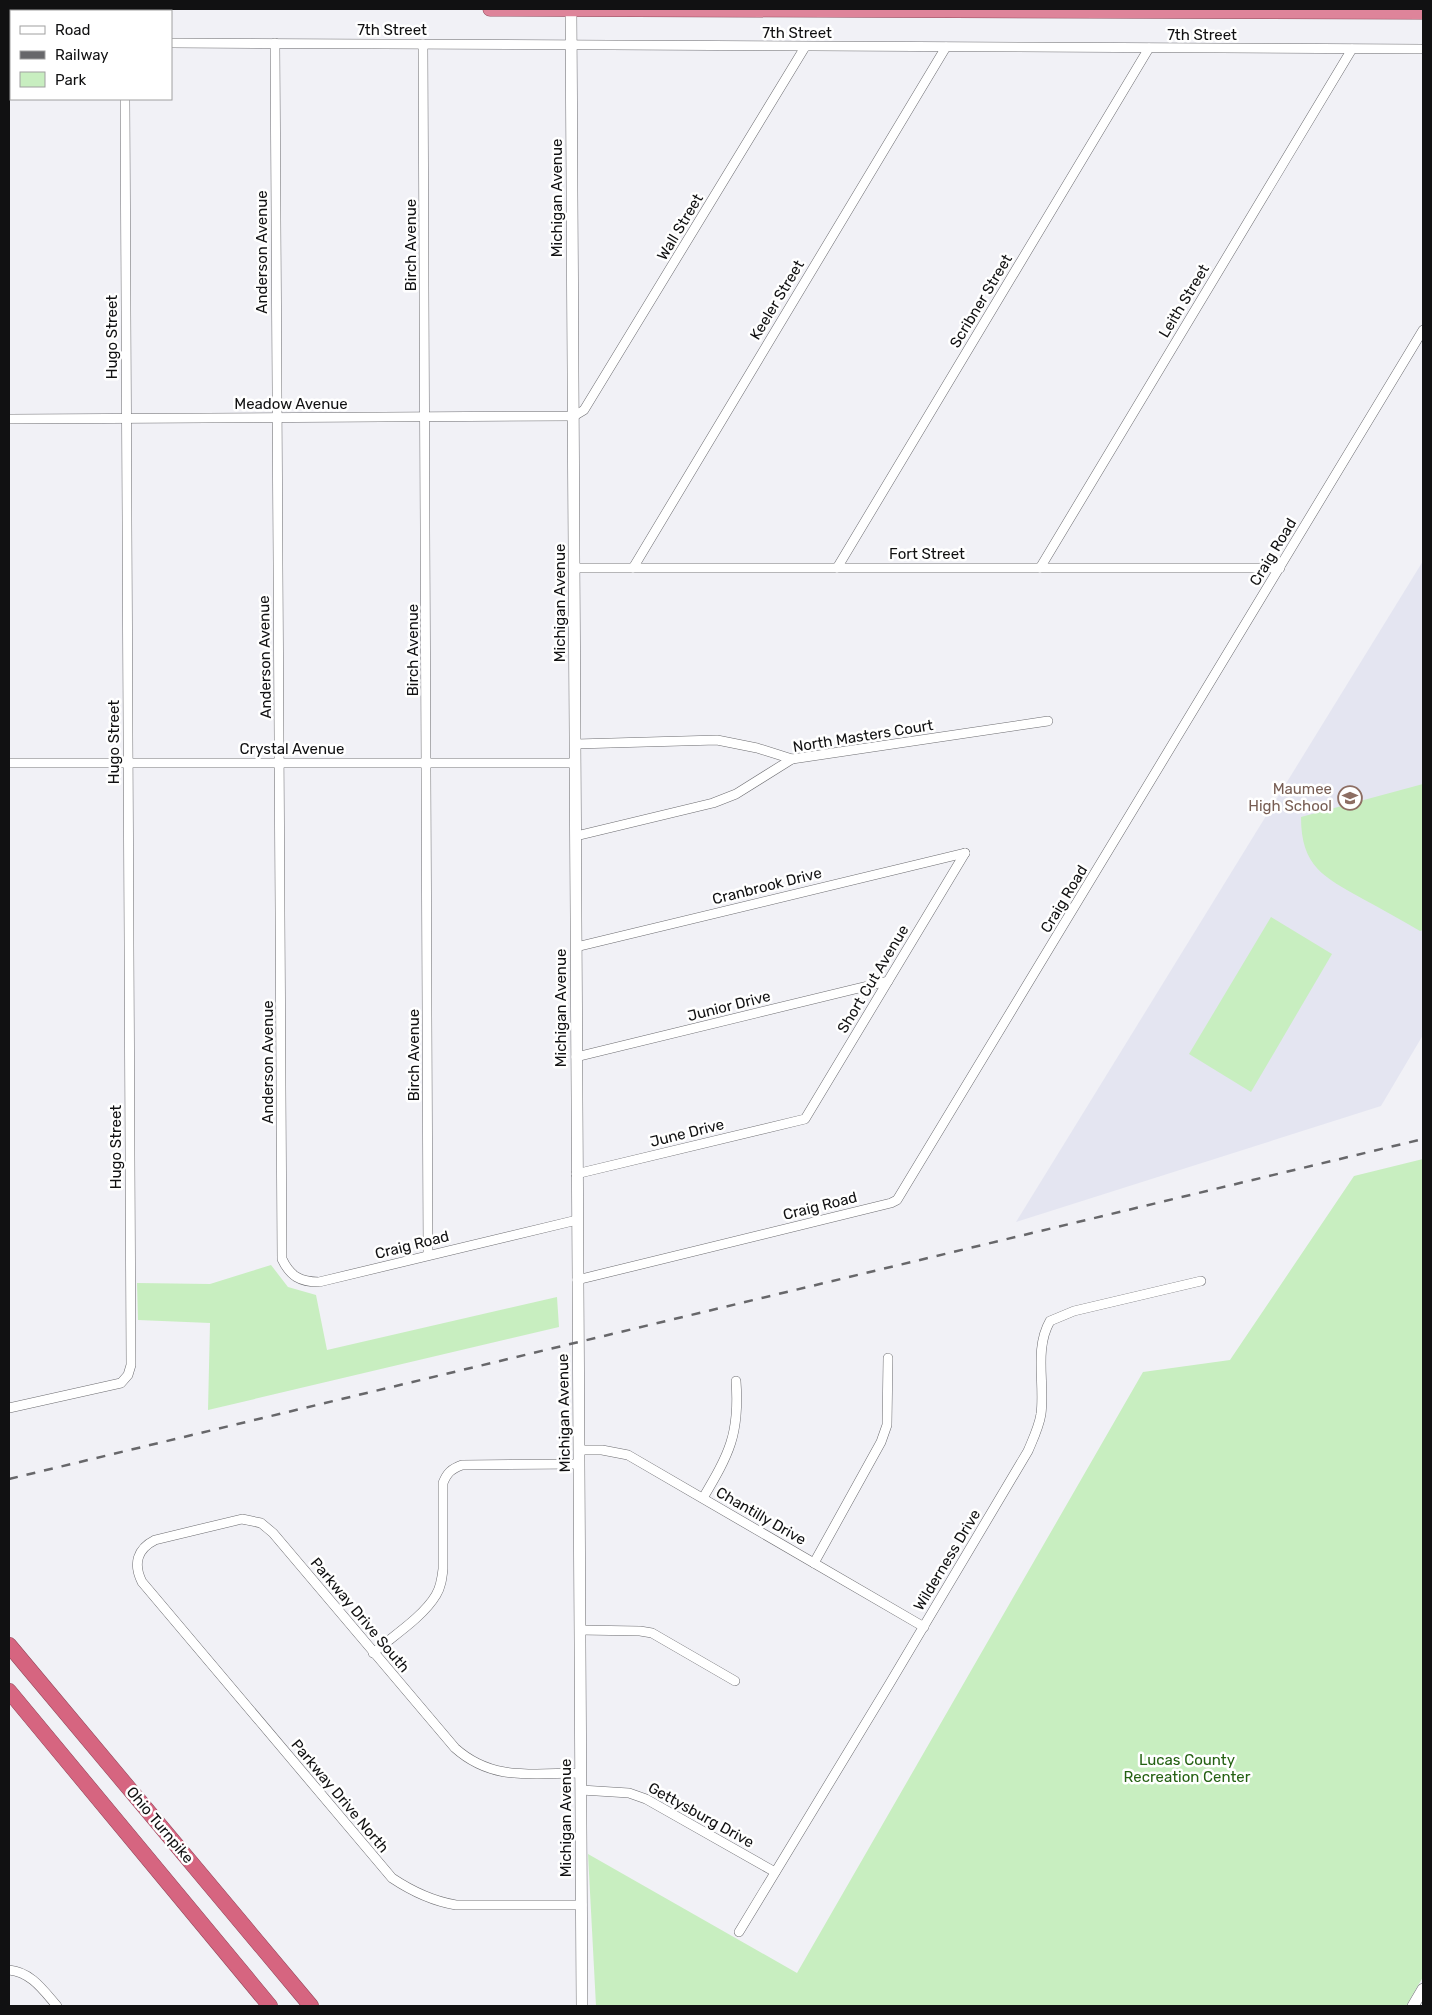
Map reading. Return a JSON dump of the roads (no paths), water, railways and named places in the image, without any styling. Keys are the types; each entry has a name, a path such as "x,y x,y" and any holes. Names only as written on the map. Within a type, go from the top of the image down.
{"highway":[{"path":"490,9 1423,12"},
{"name":"Ohio Turnpike","path":"9,1644 311,2006"},
{"name":"Ohio Turnpike","path":"9,1691 270,2006"}],"street":[{"name":"Michigan Avenue","path":"571,9 582,2006"},
{"name":"7th Street","path":"172,43 1423,49"},
{"name":"Anderson Avenue","path":"275,43 282,1259 287,1269"},
{"name":"Birch Avenue","path":"423,44 428,1255"},
{"name":"Wall Street","path":"574,416 584,410 805,47"},
{"name":"Keeler Street","path":"633,568 946,48"},
{"name":"Scribner Street","path":"837,568 1149,48"},
{"name":"Leith Street","path":"1040,568 1352,49"},
{"name":"Hugo Street","path":"9,1408 121,1383 131,1366 125,100"},
{"name":"Craig Road","path":"578,1280 897,1200 1423,330"},
{"name":"Meadow Avenue","path":"9,419 574,416"},
{"name":"Fort Street","path":"575,568 1280,568"},
{"name":"North Masters Court","path":"576,836 712,803 736,794 792,759 1048,721"},
{"path":"576,744 717,740 757,748 792,759"},
{"name":"Crystal Avenue","path":"9,763 575,763"},
{"name":"Cranbrook Drive","path":"576,947 965,853"},
{"name":"Short Cut Avenue","path":"804,1119 965,853"},
{"name":"Junior Drive","path":"576,1057 888,981"},
{"name":"June Drive","path":"576,1174 804,1119"},
{"name":"Craig Road","path":"287,1269 303,1281 319,1282 577,1220"},
{"name":"Wilderness Drive","path":"739,1932 1028,1451 1036,1433 1041,1414 1042,1339 1050,1321 1074,1311 1201,1281"},
{"path":"814,1563 882,1442 887,1425 888,1358"},
{"path":"703,1498 725,1461 731,1446 737,1410 736,1381"},
{"name":"Chantilly Drive","path":"579,1450 602,1450 628,1455 924,1627"},
{"path":"373,1653 428,1606 437,1593 443,1568 443,1483 446,1475 452,1469 462,1466 579,1464"},
{"name":"Parkway Drive South","path":"142,1582 136,1567 140,1552 146,1544 155,1540 242,1519 261,1523 273,1533 454,1748 478,1766 499,1772 514,1774 581,1773"},
{"name":"Parkway Drive North","path":"142,1582 392,1878 414,1892 440,1903 456,1905 582,1905"},
{"path":"580,1630 652,1633 735,1681"},
{"name":"Gettysburg Drive","path":"581,1790 629,1793 646,1799 775,1872"},
{"path":"9,1970 34,1980 57,2006"},
{"path":"1413,2006 1423,1989"}],"railway":[{"path":"9,1479 1423,1139"}],"place":[{"name":"Maumee High School","path":"1350,798"}],"park label":[{"name":"Lucas County Recreation Center","path":"1187,1768"}]}
